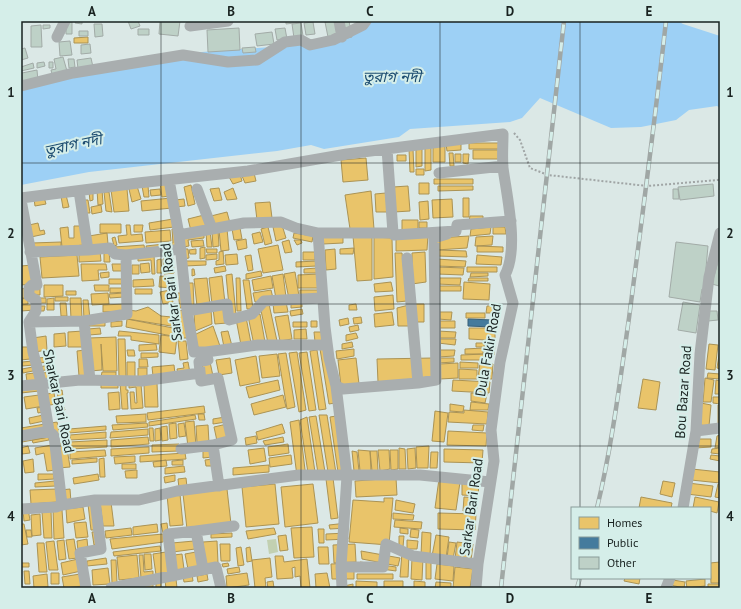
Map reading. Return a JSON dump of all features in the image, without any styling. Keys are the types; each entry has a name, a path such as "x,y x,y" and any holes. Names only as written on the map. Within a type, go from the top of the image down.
{"street":[{"path":"57,37 65,21"},
{"path":"190,26 228,21"},
{"path":"339,21 342,36"},
{"path":"21,86 73,73 183,55 228,62 257,60 285,42 301,40 310,45 342,36 363,26 366,21"},
{"path":"21,199 169,180 248,172 347,154 503,134"},
{"name":"Dula Fakir Road","path":"490,430 500,362 513,303 506,275 511,265 511,221 503,166 503,134"},
{"path":"386,149 392,233"},
{"path":"439,173 503,166"},
{"path":"169,180 179,235"},
{"path":"197,189 212,229"},
{"path":"79,191 88,250"},
{"name":"Sharkar Bari Road","path":"21,199 28,229 30,252 33,259 36,285 32,285 29,288 29,296 36,300 36,311 27,326 41,382 49,431 54,436 62,505"},
{"path":"336,386 342,389 418,383 436,380 434,238 456,231 457,225 511,221"},
{"name":"Sarkar Bari Road","path":"206,352 194,352 187,311 179,235 244,223 281,222 296,228 318,233 392,233 394,235 456,231"},
{"path":"318,233 327,346 336,386 347,476 340,567 342,588"},
{"name":"Bou Bazar Road","path":"683,507 696,431 700,354 709,277 720,233"},
{"path":"30,252 110,248 115,254 126,255 181,249"},
{"path":"27,326 127,314 126,255"},
{"path":"408,258 418,383"},
{"path":"187,311 227,304 229,320 252,314 264,301 322,298"},
{"path":"84,320 90,380"},
{"path":"181,449 213,445 232,440 218,378 201,381 199,362 208,360 206,352 258,346 327,346"},
{"path":"21,386 41,382 90,380 142,381 200,373"},
{"path":"696,431 720,428"},
{"name":"Sarkar Bari Road","path":"476,588 478,564 494,461 490,430"},
{"path":"21,436 49,431"},
{"path":"213,445 219,486"},
{"path":"21,509 56,507 95,500 139,500 177,491 299,475 420,475 490,482"},
{"path":"86,588 80,553 101,549 95,500"},
{"path":"173,576 168,534 234,526"},
{"path":"196,531 203,570"},
{"path":"340,567 383,567 386,544 413,556 478,564"},
{"path":"111,588 216,567 222,588"}],"path":[{"path":"503,134 513,132 520,140 530,168 548,175 647,186 718,180 720,177"}],"green space":[{"path":"276,539 278,552 269,554 267,540"}],"water":[{"name":"তুরাগ নদী","path":"372,21 678,21 720,36 720,108 717,106 689,110 676,120 641,127 611,128 540,98 522,118 510,122 410,129 399,137 324,149 311,145 277,151 89,172 21,185 21,88 148,56 326,43 357,32"}],"building: Homes":[{"path":"88,37 88,43 74,43 74,38"},
{"path":"461,143 461,150 447,151 446,144"},
{"path":"469,143 501,143 501,149 469,149"},
{"path":"433,145 445,145 445,162 433,162"},
{"path":"425,147 431,147 431,170 425,171"},
{"path":"416,148 422,148 422,166 416,167"},
{"path":"409,149 413,149 414,172 410,172"},
{"path":"473,150 501,150 501,159 473,159"},
{"path":"449,153 453,153 454,166 450,166"},
{"path":"455,154 461,154 461,162 455,162"},
{"path":"463,154 469,154 468,164 463,163"},
{"path":"397,155 406,155 406,161 397,161"},
{"path":"366,158 368,180 343,182 341,160"},
{"path":"416,169 424,169 424,175 416,175"},
{"path":"254,173 256,181 245,183 242,176"},
{"path":"240,174 242,181 233,184 229,177"},
{"path":"434,179 473,179 473,184 434,184"},
{"path":"168,182 170,196 162,197 160,183"},
{"path":"419,183 429,183 429,194 419,194"},
{"path":"191,185 195,204 188,206 184,187"},
{"path":"137,186 141,199 132,202 129,189"},
{"path":"142,186 148,186 149,197 144,197"},
{"path":"408,186 410,211 394,212 393,187"},
{"path":"438,186 473,186 473,190 438,191"},
{"path":"219,188 222,200 214,201 210,189"},
{"path":"233,188 237,199 227,200 224,192"},
{"path":"102,189 103,204 98,205 97,190"},
{"path":"127,189 129,211 114,212 111,190"},
{"path":"160,189 161,195 151,196 150,190"},
{"path":"371,191 374,229 350,229 345,195"},
{"path":"89,192 93,192 93,200 90,201"},
{"path":"104,192 109,192 112,212 106,211"},
{"path":"386,193 387,212 376,212 375,194"},
{"path":"66,195 69,207 63,208 61,196"},
{"path":"44,197 46,204 35,206 34,199"},
{"path":"171,198 172,208 142,211 141,201"},
{"path":"463,198 469,198 469,217 463,217"},
{"path":"184,199 185,206 176,207 175,200"},
{"path":"452,199 453,217 433,218 432,200"},
{"path":"83,200 88,200 90,213 84,213"},
{"path":"428,201 429,219 420,220 419,202"},
{"path":"270,202 272,218 257,220 255,203"},
{"path":"101,205 102,212 92,214 91,207"},
{"path":"227,212 230,223 214,227 211,216"},
{"path":"204,215 207,227 191,231 188,219"},
{"path":"470,216 483,216 483,222 469,221"},
{"path":"173,219 174,227 150,230 149,223"},
{"path":"402,220 418,220 418,231 402,231"},
{"path":"419,222 427,222 427,228 419,228"},
{"path":"38,223 40,231 44,230 45,234 31,237 29,225"},
{"path":"100,224 121,224 121,233 100,233"},
{"path":"126,225 130,225 131,235 142,234 143,241 119,243 118,236 127,235"},
{"path":"134,225 143,225 142,232 134,232"},
{"path":"282,225 286,238 276,241 273,227"},
{"path":"74,226 83,226 84,245 62,247 60,228 68,227 69,238 74,238"},
{"path":"268,227 272,243 265,245 261,229"},
{"path":"491,227 490,234 470,236 471,229"},
{"path":"493,227 505,227 506,234 493,234"},
{"path":"240,228 242,239 234,240 232,229"},
{"path":"172,229 177,229 178,247 147,250 146,246 173,243"},
{"path":"227,229 229,250 221,251 219,230"},
{"path":"170,230 171,241 146,243 145,232"},
{"path":"218,230 219,246 213,247 212,231"},
{"path":"210,231 212,247 207,247 206,232"},
{"path":"204,232 204,238 188,240 189,246 183,247 181,236"},
{"path":"260,232 263,242 254,244 252,234"},
{"path":"107,233 108,244 91,247 89,236"},
{"path":"294,233 313,236 312,242 293,238"},
{"path":"323,235 343,235 343,243 323,244"},
{"path":"428,235 427,250 396,251 396,238"},
{"path":"353,236 372,237 372,280 357,281"},
{"path":"469,236 467,248 436,250 436,238"},
{"path":"493,236 492,245 475,246 476,237"},
{"path":"115,237 117,245 114,246 112,238"},
{"path":"374,237 392,238 393,277 374,279"},
{"path":"246,239 247,248 238,250 236,241"},
{"path":"203,240 204,246 192,247 191,241"},
{"path":"289,240 292,252 285,253 282,242"},
{"path":"294,240 301,240 302,243 297,245"},
{"path":"61,242 61,248 32,249 32,243"},
{"path":"144,245 145,251 115,252 114,247"},
{"path":"278,245 283,270 263,273 258,249"},
{"path":"477,246 503,247 503,252 477,252"},
{"path":"205,247 205,258 200,259 200,248"},
{"path":"354,248 353,254 340,254 340,249"},
{"path":"183,249 188,249 189,258 183,259"},
{"path":"196,249 196,254 190,254 189,250"},
{"path":"206,249 217,249 217,253 207,253"},
{"path":"335,249 336,269 326,270 325,250"},
{"path":"104,250 109,250 110,262 104,262"},
{"path":"437,250 466,251 467,257 437,256"},
{"path":"100,251 101,261 79,262 79,252"},
{"path":"223,251 224,264 216,265 216,261 219,260 219,252"},
{"path":"303,252 315,252 315,260 303,260"},
{"path":"425,252 426,282 412,284 412,253"},
{"path":"395,253 402,253 407,301 397,302"},
{"path":"217,254 217,259 206,260 206,255"},
{"path":"237,254 238,264 226,265 225,255"},
{"path":"77,255 79,276 42,278 40,257"},
{"path":"138,255 154,255 155,274 152,274 151,260 138,261"},
{"path":"251,255 253,270 248,271 245,256"},
{"path":"477,255 502,257 501,265 476,264"},
{"path":"173,258 174,273 164,274 163,259"},
{"path":"161,259 162,273 157,273 157,260"},
{"path":"437,259 466,261 465,267 437,266"},
{"path":"185,261 206,261 206,265 185,266"},
{"path":"317,261 317,266 296,267 296,262"},
{"path":"149,263 150,272 141,273 140,264"},
{"path":"81,264 106,264 107,270 98,270 99,280 82,281"},
{"path":"112,264 123,264 124,271 113,271"},
{"path":"32,265 33,284 21,285 21,266"},
{"path":"132,265 139,265 139,274 132,274"},
{"path":"225,266 226,271 215,273 214,268"},
{"path":"437,267 464,268 463,275 437,274"},
{"path":"467,267 497,267 497,272 467,272"},
{"path":"317,268 318,273 304,273 304,269"},
{"path":"192,269 194,269 195,275 192,276"},
{"path":"261,271 262,276 246,279 246,274"},
{"path":"109,272 109,277 101,278 100,273"},
{"path":"295,272 299,296 289,299 284,274"},
{"path":"471,273 488,273 488,276 470,277"},
{"path":"232,274 236,315 230,316 226,275"},
{"path":"283,274 286,297 276,299 272,276"},
{"path":"319,274 319,288 298,288 298,275"},
{"path":"160,276 173,277 172,288 159,287"},
{"path":"222,276 225,303 212,304 209,278"},
{"path":"271,276 273,288 254,291 252,280"},
{"path":"207,278 210,305 197,306 194,279"},
{"path":"236,278 240,278 241,311 237,311"},
{"path":"437,278 461,278 460,285 437,284"},
{"path":"469,278 488,278 488,281 468,281"},
{"path":"109,279 124,279 124,284 109,284"},
{"path":"153,279 154,286 133,287 133,280"},
{"path":"243,280 249,280 253,309 247,309"},
{"path":"391,282 393,291 375,292 374,284"},
{"path":"464,282 490,284 489,300 463,299"},
{"path":"187,283 193,283 194,307 188,308"},
{"path":"44,285 63,285 63,296 44,297"},
{"path":"94,285 109,285 109,291 95,291"},
{"path":"437,286 461,286 461,291 436,291"},
{"path":"31,287 40,287 40,295 31,295"},
{"path":"28,288 28,298 21,298 21,289"},
{"path":"110,288 125,288 126,292 110,293"},
{"path":"135,289 152,289 152,294 135,294"},
{"path":"170,290 173,302 163,304 160,292"},
{"path":"271,290 273,298 255,302 253,293"},
{"path":"300,290 320,290 320,295 300,295"},
{"path":"66,291 76,291 76,295 66,295"},
{"path":"108,293 109,304 92,305 91,294"},
{"path":"124,293 124,297 110,298 109,294"},
{"path":"178,293 183,293 185,307 180,308"},
{"path":"393,295 394,309 375,311 374,297"},
{"path":"55,297 68,297 68,301 55,301"},
{"path":"28,298 28,304 21,305 21,299"},
{"path":"40,298 46,298 46,303 40,303"},
{"path":"54,298 54,310 47,310 47,299"},
{"path":"70,298 81,298 82,318 71,319"},
{"path":"83,300 88,300 90,319 84,319"},
{"path":"302,301 302,307 291,308 291,302"},
{"path":"286,302 288,312 274,313 273,303"},
{"path":"60,303 66,303 67,316 61,316"},
{"path":"125,304 125,311 103,312 103,305"},
{"path":"269,304 277,341 268,343 260,306"},
{"path":"356,304 357,310 349,310 349,305"},
{"path":"413,304 424,304 424,322 413,322"},
{"path":"21,305 35,305 35,310 21,311"},
{"path":"409,305 410,326 398,326 397,308"},
{"path":"38,306 45,306 44,311 37,311"},
{"path":"487,306 495,306 495,313 486,313"},
{"path":"148,307 161,316 172,317 173,312 178,312 177,327 128,319 128,310 136,311"},
{"path":"226,307 227,323 215,324 213,309"},
{"path":"302,309 303,314 291,316 290,311"},
{"path":"184,310 187,338 182,338 179,311"},
{"path":"211,310 212,324 195,331 194,312"},
{"path":"392,312 394,325 375,327 374,314"},
{"path":"438,312 452,312 451,320 438,319"},
{"path":"466,313 485,313 485,318 466,318"},
{"path":"260,314 265,342 254,345 248,316"},
{"path":"288,315 292,339 280,341 275,317"},
{"path":"246,317 251,343 241,345 236,319"},
{"path":"361,317 362,323 354,324 353,318"},
{"path":"348,318 349,324 340,326 339,320"},
{"path":"127,319 173,328 172,336 126,327"},
{"path":"105,321 105,326 89,326 88,322"},
{"path":"122,321 122,326 111,327 111,322"},
{"path":"311,321 317,321 317,327 311,327"},
{"path":"437,321 455,321 455,328 437,328"},
{"path":"293,322 307,322 307,327 293,327"},
{"path":"358,325 359,330 350,332 349,327"},
{"path":"213,326 221,349 199,350 194,335"},
{"path":"100,328 101,334 89,335 88,329"},
{"path":"469,328 495,328 495,344 487,344 487,340 469,339"},
{"path":"306,329 307,339 294,339 294,330"},
{"path":"83,331 84,347 68,347 68,332"},
{"path":"119,331 159,335 159,344 131,340 131,336 118,336"},
{"path":"228,331 232,346 224,347 221,332"},
{"path":"437,331 456,332 455,338 437,338"},
{"path":"314,332 322,332 323,342 315,342"},
{"path":"65,333 66,346 54,347 54,334"},
{"path":"356,333 358,338 346,341 346,335"},
{"path":"161,335 177,337 175,354 159,352"},
{"path":"46,336 47,350 35,352 33,338"},
{"path":"116,337 117,371 103,371 101,344 102,370 90,371 89,338"},
{"path":"118,339 125,339 126,378 119,378"},
{"path":"438,339 456,339 455,345 438,343"},
{"path":"178,341 186,341 188,359 180,360"},
{"path":"352,342 353,347 342,349 342,344"},
{"path":"476,343 484,343 484,347 476,347"},
{"path":"156,344 157,350 139,351 139,345"},
{"path":"485,344 495,345 494,355 484,354"},
{"path":"709,344 718,345 715,370 706,369"},
{"path":"21,347 28,347 30,359 21,360"},
{"path":"326,348 335,403 329,404 320,349"},
{"path":"483,348 483,354 465,354 465,349"},
{"path":"354,349 354,356 337,359 336,351"},
{"path":"720,349 720,369 717,368"},
{"path":"85,350 87,376 79,376 77,351"},
{"path":"127,350 134,350 135,356 128,356"},
{"path":"317,350 326,409 319,410 310,351"},
{"path":"438,350 455,350 454,356 438,357"},
{"path":"297,352 306,410 299,412 289,353"},
{"path":"307,352 316,410 309,411 299,353"},
{"path":"141,353 158,353 158,357 141,358"},
{"path":"286,353 295,407 287,409 278,354"},
{"path":"277,354 280,376 262,378 259,356"},
{"path":"485,354 485,360 461,360 461,355"},
{"path":"256,356 260,382 240,386 235,360"},
{"path":"49,357 49,362 39,363 38,358"},
{"path":"230,358 232,373 219,375 216,360"},
{"path":"356,358 359,384 341,386 338,360"},
{"path":"433,358 433,378 378,382 377,359"},
{"path":"438,358 454,358 454,362 438,363"},
{"path":"139,359 147,359 148,367 139,367"},
{"path":"33,361 34,365 22,366 22,362"},
{"path":"127,362 135,362 135,378 127,378"},
{"path":"188,362 190,373 178,374 177,369 184,368 183,363"},
{"path":"210,362 213,376 204,378 202,364"},
{"path":"460,362 478,363 478,368 460,368"},
{"path":"458,363 458,378 440,379 440,364"},
{"path":"480,363 493,364 492,379 478,378"},
{"path":"50,365 51,369 40,371 39,367"},
{"path":"174,365 175,374 153,376 152,367"},
{"path":"33,367 33,371 23,373 22,369"},
{"path":"138,368 147,368 147,377 138,377"},
{"path":"459,369 477,370 477,379 459,379"},
{"path":"55,372 56,378 42,379 42,373"},
{"path":"102,372 116,372 116,377 101,377"},
{"path":"35,373 36,381 27,382 26,374"},
{"path":"708,373 720,374 720,379 707,378"},
{"path":"705,378 714,380 711,402 703,402"},
{"path":"643,379 660,382 656,410 638,408"},
{"path":"278,380 280,390 249,398 246,387"},
{"path":"453,380 490,382 489,393 452,391"},
{"path":"716,380 720,381 720,394 715,394"},
{"path":"120,382 126,382 126,390 128,390 128,409 122,409"},
{"path":"101,383 118,383 118,388 101,388"},
{"path":"157,383 158,407 145,407 144,384"},
{"path":"129,384 141,384 143,408 131,409 130,392 134,392 135,403 137,403 136,387 129,388"},
{"path":"39,387 39,391 21,393 21,389"},
{"path":"62,390 64,403 59,404 57,391"},
{"path":"119,392 120,409 109,410 108,393"},
{"path":"54,393 56,404 26,409 24,397"},
{"path":"471,393 487,394 485,403 471,401"},
{"path":"283,395 286,407 254,415 251,404"},
{"path":"713,397 720,397 720,404 713,403"},
{"path":"471,402 489,404 488,410 470,410"},
{"path":"701,403 711,405 709,426 699,425"},
{"path":"450,404 464,406 463,412 450,411"},
{"path":"718,405 720,405 720,423 718,423"},
{"path":"204,406 205,413 148,420 147,413"},
{"path":"43,407 43,412 38,413 37,408"},
{"path":"60,407 64,407 65,410 60,410"},
{"path":"464,410 488,412 487,424 448,422 449,412 464,413"},
{"path":"435,411 448,413 444,442 432,441"},
{"path":"48,414 49,420 30,424 29,418"},
{"path":"146,414 146,422 117,423 116,416"},
{"path":"198,414 204,414 205,420 199,420"},
{"path":"195,415 196,419 149,426 149,422"},
{"path":"319,415 327,415 336,473 328,472"},
{"path":"316,416 325,472 318,473 309,417"},
{"path":"336,416 344,473 338,472 330,417"},
{"path":"225,417 226,422 213,424 213,419"},
{"path":"307,417 315,472 308,473 300,420"},
{"path":"299,420 306,478 297,476 290,422"},
{"path":"194,421 196,446 188,447 185,422"},
{"path":"57,422 60,435 22,442 21,428"},
{"path":"147,423 148,427 113,430 112,425"},
{"path":"176,423 177,438 170,439 169,424"},
{"path":"184,423 186,436 179,437 178,424"},
{"path":"227,424 230,438 217,441 214,427"},
{"path":"282,424 285,433 258,440 256,432"},
{"path":"208,425 209,443 197,443 196,426"},
{"path":"473,425 484,425 483,431 472,430"},
{"path":"106,426 106,430 69,433 69,429"},
{"path":"167,426 168,440 162,441 161,427"},
{"path":"149,428 153,428 154,441 150,441"},
{"path":"160,428 161,440 155,441 155,429"},
{"path":"148,429 148,435 110,438 111,432"},
{"path":"448,431 487,433 486,446 447,445"},
{"path":"106,432 106,438 70,440 70,435"},
{"path":"720,435 720,447 715,448 717,436"},
{"path":"256,436 257,443 246,445 245,438"},
{"path":"49,437 49,440 33,443 32,440"},
{"path":"148,437 149,444 111,447 111,440"},
{"path":"283,437 284,442 265,445 263,441"},
{"path":"697,439 711,439 711,447 695,448"},
{"path":"107,440 107,447 71,449 70,442"},
{"path":"66,442 70,467 59,468 56,444"},
{"path":"179,444 179,451 152,452 152,445"},
{"path":"288,444 289,453 269,456 268,447"},
{"path":"52,445 56,470 47,471 44,453 36,455 35,448"},
{"path":"28,446 30,453 22,454 21,448"},
{"path":"429,446 428,468 417,468 416,447"},
{"path":"149,447 149,453 111,456 111,449"},
{"path":"264,448 266,461 250,464 248,450"},
{"path":"399,448 405,449 406,469 399,469"},
{"path":"415,448 416,468 408,469 407,449"},
{"path":"720,448 720,454 711,453 712,449"},
{"path":"444,449 483,450 482,463 444,462"},
{"path":"105,450 106,456 70,459 70,452"},
{"path":"212,450 212,457 203,458 203,451"},
{"path":"358,450 370,451 371,471 360,471"},
{"path":"378,450 389,450 390,469 380,471"},
{"path":"390,450 398,450 398,469 391,470"},
{"path":"352,451 357,452 359,471 354,471"},
{"path":"370,451 377,451 378,471 372,471"},
{"path":"431,452 438,452 437,468 430,468"},
{"path":"185,453 186,459 140,462 140,456"},
{"path":"291,455 292,464 270,467 269,458"},
{"path":"711,455 720,456 720,461 710,459"},
{"path":"135,456 135,462 115,464 114,457"},
{"path":"97,458 97,462 72,464 72,460"},
{"path":"104,458 105,477 100,477 99,459"},
{"path":"33,459 34,472 25,473 23,461"},
{"path":"213,459 213,466 206,466 205,460"},
{"path":"166,460 167,466 154,467 153,462"},
{"path":"183,460 183,465 172,465 172,461"},
{"path":"122,464 136,464 136,469 122,469"},
{"path":"269,465 269,472 233,475 233,468"},
{"path":"184,466 185,472 165,474 165,468"},
{"path":"692,469 720,472 720,483 691,480"},
{"path":"137,470 137,478 126,478 125,471"},
{"path":"38,474 54,474 54,479 38,480"},
{"path":"98,474 99,480 74,484 73,478"},
{"path":"175,475 175,481 165,483 164,477"},
{"path":"186,478 187,487 179,488 178,479"},
{"path":"333,478 338,518 331,519 326,479"},
{"path":"396,478 397,495 356,497 355,481"},
{"path":"439,479 460,482 456,510 435,508"},
{"path":"55,481 56,486 35,487 35,483"},
{"path":"663,481 675,483 672,497 660,494"},
{"path":"462,482 479,483 478,496 462,495"},
{"path":"688,483 713,486 711,497 687,494"},
{"path":"275,484 279,524 246,527 242,487"},
{"path":"313,484 318,523 285,527 281,487"},
{"path":"718,484 720,485 720,498 715,497"},
{"path":"57,489 57,502 31,504 30,490"},
{"path":"70,489 71,502 63,502 61,490"},
{"path":"227,489 231,524 187,529 183,494"},
{"path":"180,494 183,525 170,526 167,495"},
{"path":"464,497 478,498 476,513 463,511"},
{"path":"641,497 672,503 671,507 639,507"},
{"path":"695,497 719,502 717,513 711,511 711,507 693,507"},
{"path":"384,498 393,498 389,545 349,542 353,500 384,502"},
{"path":"396,500 415,504 413,513 395,510"},
{"path":"111,502 114,526 103,526 100,503"},
{"path":"94,503 97,530 91,530 88,504"},
{"path":"83,507 85,519 67,523 66,509"},
{"path":"28,509 30,520 24,521 23,510"},
{"path":"53,509 62,510 64,538 54,539"},
{"path":"51,511 52,538 44,538 42,512"},
{"path":"393,513 414,515 413,520 393,519"},
{"path":"438,513 476,514 475,530 438,529"},
{"path":"40,514 41,535 32,536 31,515"},
{"path":"395,520 422,522 421,529 394,527"},
{"path":"86,522 88,537 76,538 74,523"},
{"path":"167,523 168,532 163,533 161,524"},
{"path":"347,523 348,528 330,529 329,525"},
{"path":"21,524 24,524 28,544 21,545"},
{"path":"157,524 158,532 133,535 133,527"},
{"path":"312,527 314,557 294,558 291,528"},
{"path":"131,528 132,535 106,538 105,531"},
{"path":"274,528 276,534 248,539 246,531"},
{"path":"400,528 408,529 408,534 400,533"},
{"path":"318,529 324,529 324,543 319,543"},
{"path":"411,529 419,530 418,538 410,537"},
{"path":"26,530 31,530 32,537 27,537"},
{"path":"92,532 97,532 98,545 94,545"},
{"path":"422,532 431,533 430,556 421,556"},
{"path":"232,533 232,537 211,538 211,534"},
{"path":"347,533 348,539 326,540 326,534"},
{"path":"163,534 163,542 112,549 110,539"},
{"path":"286,535 288,550 280,551 278,536"},
{"path":"436,535 449,537 446,558 432,556"},
{"path":"399,536 404,536 403,547 399,547"},
{"path":"74,539 77,558 69,559 66,540"},
{"path":"87,539 88,549 78,551 77,541"},
{"path":"64,540 66,559 59,560 57,541"},
{"path":"407,540 418,541 417,549 407,549"},
{"path":"54,541 58,570 49,570 46,542"},
{"path":"194,541 195,549 173,552 172,543"},
{"path":"217,541 218,563 204,564 203,542"},
{"path":"449,542 456,543 453,559 447,558"},
{"path":"457,542 473,544 471,561 455,559"},
{"path":"37,543 44,543 47,572 39,572"},
{"path":"220,544 230,544 230,561 221,561"},
{"path":"355,544 356,562 334,563 333,545"},
{"path":"160,546 161,551 114,556 113,552"},
{"path":"241,547 244,565 238,566 236,548"},
{"path":"250,547 252,561 247,562 246,548"},
{"path":"318,547 328,547 329,564 319,564"},
{"path":"361,551 400,558 398,566 362,559"},
{"path":"166,552 170,573 156,575 153,554"},
{"path":"196,552 199,566 188,569 185,554"},
{"path":"402,553 409,553 408,577 400,577"},
{"path":"144,554 151,554 152,569 145,570"},
{"path":"182,554 184,569 175,570 174,555"},
{"path":"137,555 139,578 119,580 117,557"},
{"path":"139,555 143,555 144,572 153,571 153,576 141,578"},
{"path":"275,556 283,556 284,562 307,559 310,588 301,588 300,576 295,577 295,567 292,568 293,578 277,579"},
{"path":"106,558 107,564 87,566 87,561"},
{"path":"270,558 272,577 265,578 266,588 255,588 252,560"},
{"path":"412,558 423,558 422,580 411,579"},
{"path":"78,559 81,571 63,575 61,563"},
{"path":"111,560 116,560 117,583 112,583"},
{"path":"360,562 396,567 396,571 360,566"},
{"path":"426,562 431,562 431,579 426,579"},
{"path":"720,562 720,583 711,583 711,563"},
{"path":"21,563 29,563 29,567 21,567"},
{"path":"228,563 229,566 223,567 222,564"},
{"path":"354,563 354,579 332,579 331,564"},
{"path":"437,564 454,566 453,581 435,579"},
{"path":"239,567 240,572 228,574 227,569"},
{"path":"455,567 473,569 470,588 453,588"},
{"path":"108,568 110,584 93,585 92,570"},
{"path":"24,571 29,571 30,584 25,584"},
{"path":"51,573 59,573 59,584 51,584"},
{"path":"247,573 249,585 227,588 226,576"},
{"path":"327,573 330,588 316,588 315,574"},
{"path":"47,574 48,587 34,588 33,576"},
{"path":"80,574 83,586 64,588 62,577"},
{"path":"192,574 193,581 184,582 183,576"},
{"path":"207,574 208,580 198,582 197,576"},
{"path":"357,574 393,574 393,579 357,579"},
{"path":"176,579 177,588 166,588 165,581"},
{"path":"625,579 640,579 639,584 624,581"},
{"path":"667,579 685,582 684,588 666,584"},
{"path":"705,579 705,586 687,588 686,581"},
{"path":"273,581 274,588 268,588 267,582"},
{"path":"356,581 377,582 377,588 356,588"},
{"path":"384,581 403,581 403,588 384,588"},
{"path":"414,581 425,582 425,588 414,588"},
{"path":"153,582 153,587 136,588"},
{"path":"156,582 161,582 161,588 156,588"},
{"path":"436,582 451,583 451,588 435,588"},
{"path":"353,584 353,588 344,588 344,586"},
{"path":"708,584 720,584 720,588 708,588"}],"building: Public":[{"path":"468,319 493,320 493,327 468,326"}],"building: Other":[{"path":"76,21 82,21 82,24 75,23"},
{"path":"128,21 138,21 140,26 131,29"},
{"path":"160,21 180,21 178,36 159,34"},
{"path":"286,21 303,21 303,22 286,24"},
{"path":"349,21 352,37 329,42 325,22"},
{"path":"66,22 72,22 72,34 66,34"},
{"path":"313,22 315,34 306,35 304,23"},
{"path":"301,23 303,36 294,38 292,24"},
{"path":"94,24 102,24 103,36 95,37"},
{"path":"41,25 42,47 31,47 31,26"},
{"path":"43,25 50,25 50,28 43,29"},
{"path":"239,28 240,50 208,52 207,30"},
{"path":"285,28 287,39 277,40 275,29"},
{"path":"138,29 149,29 149,35 138,35"},
{"path":"79,31 88,31 88,36 79,36"},
{"path":"272,32 274,44 257,46 255,34"},
{"path":"70,41 72,55 60,56 59,42"},
{"path":"90,44 91,53 81,54 81,45"},
{"path":"255,47 256,52 243,53 242,48"},
{"path":"25,48 28,58 21,60 21,49"},
{"path":"63,57 67,71 52,74 51,70 56,69 54,59"},
{"path":"91,58 93,67 78,69 77,60"},
{"path":"68,59 74,59 75,67 69,68"},
{"path":"44,62 45,66 37,68 37,63"},
{"path":"49,62 53,62 53,68 49,68"},
{"path":"33,63 34,68 21,71 21,67"},
{"path":"37,70 38,81 23,84 22,73"},
{"path":"713,184 714,196 680,200 678,187"},
{"path":"673,189 678,189 679,199 673,199"},
{"path":"676,242 708,246 704,290 702,289 700,302 669,297"},
{"path":"720,257 719,286 712,284"},
{"path":"683,302 700,305 696,333 678,330"},
{"path":"708,311 717,311 718,320 708,321"}],"railway":[{"path":"501,588 564,21"},
{"path":"597,507 611,437 629,318 666,21"},
{"path":"577,588 580,579"}]}
